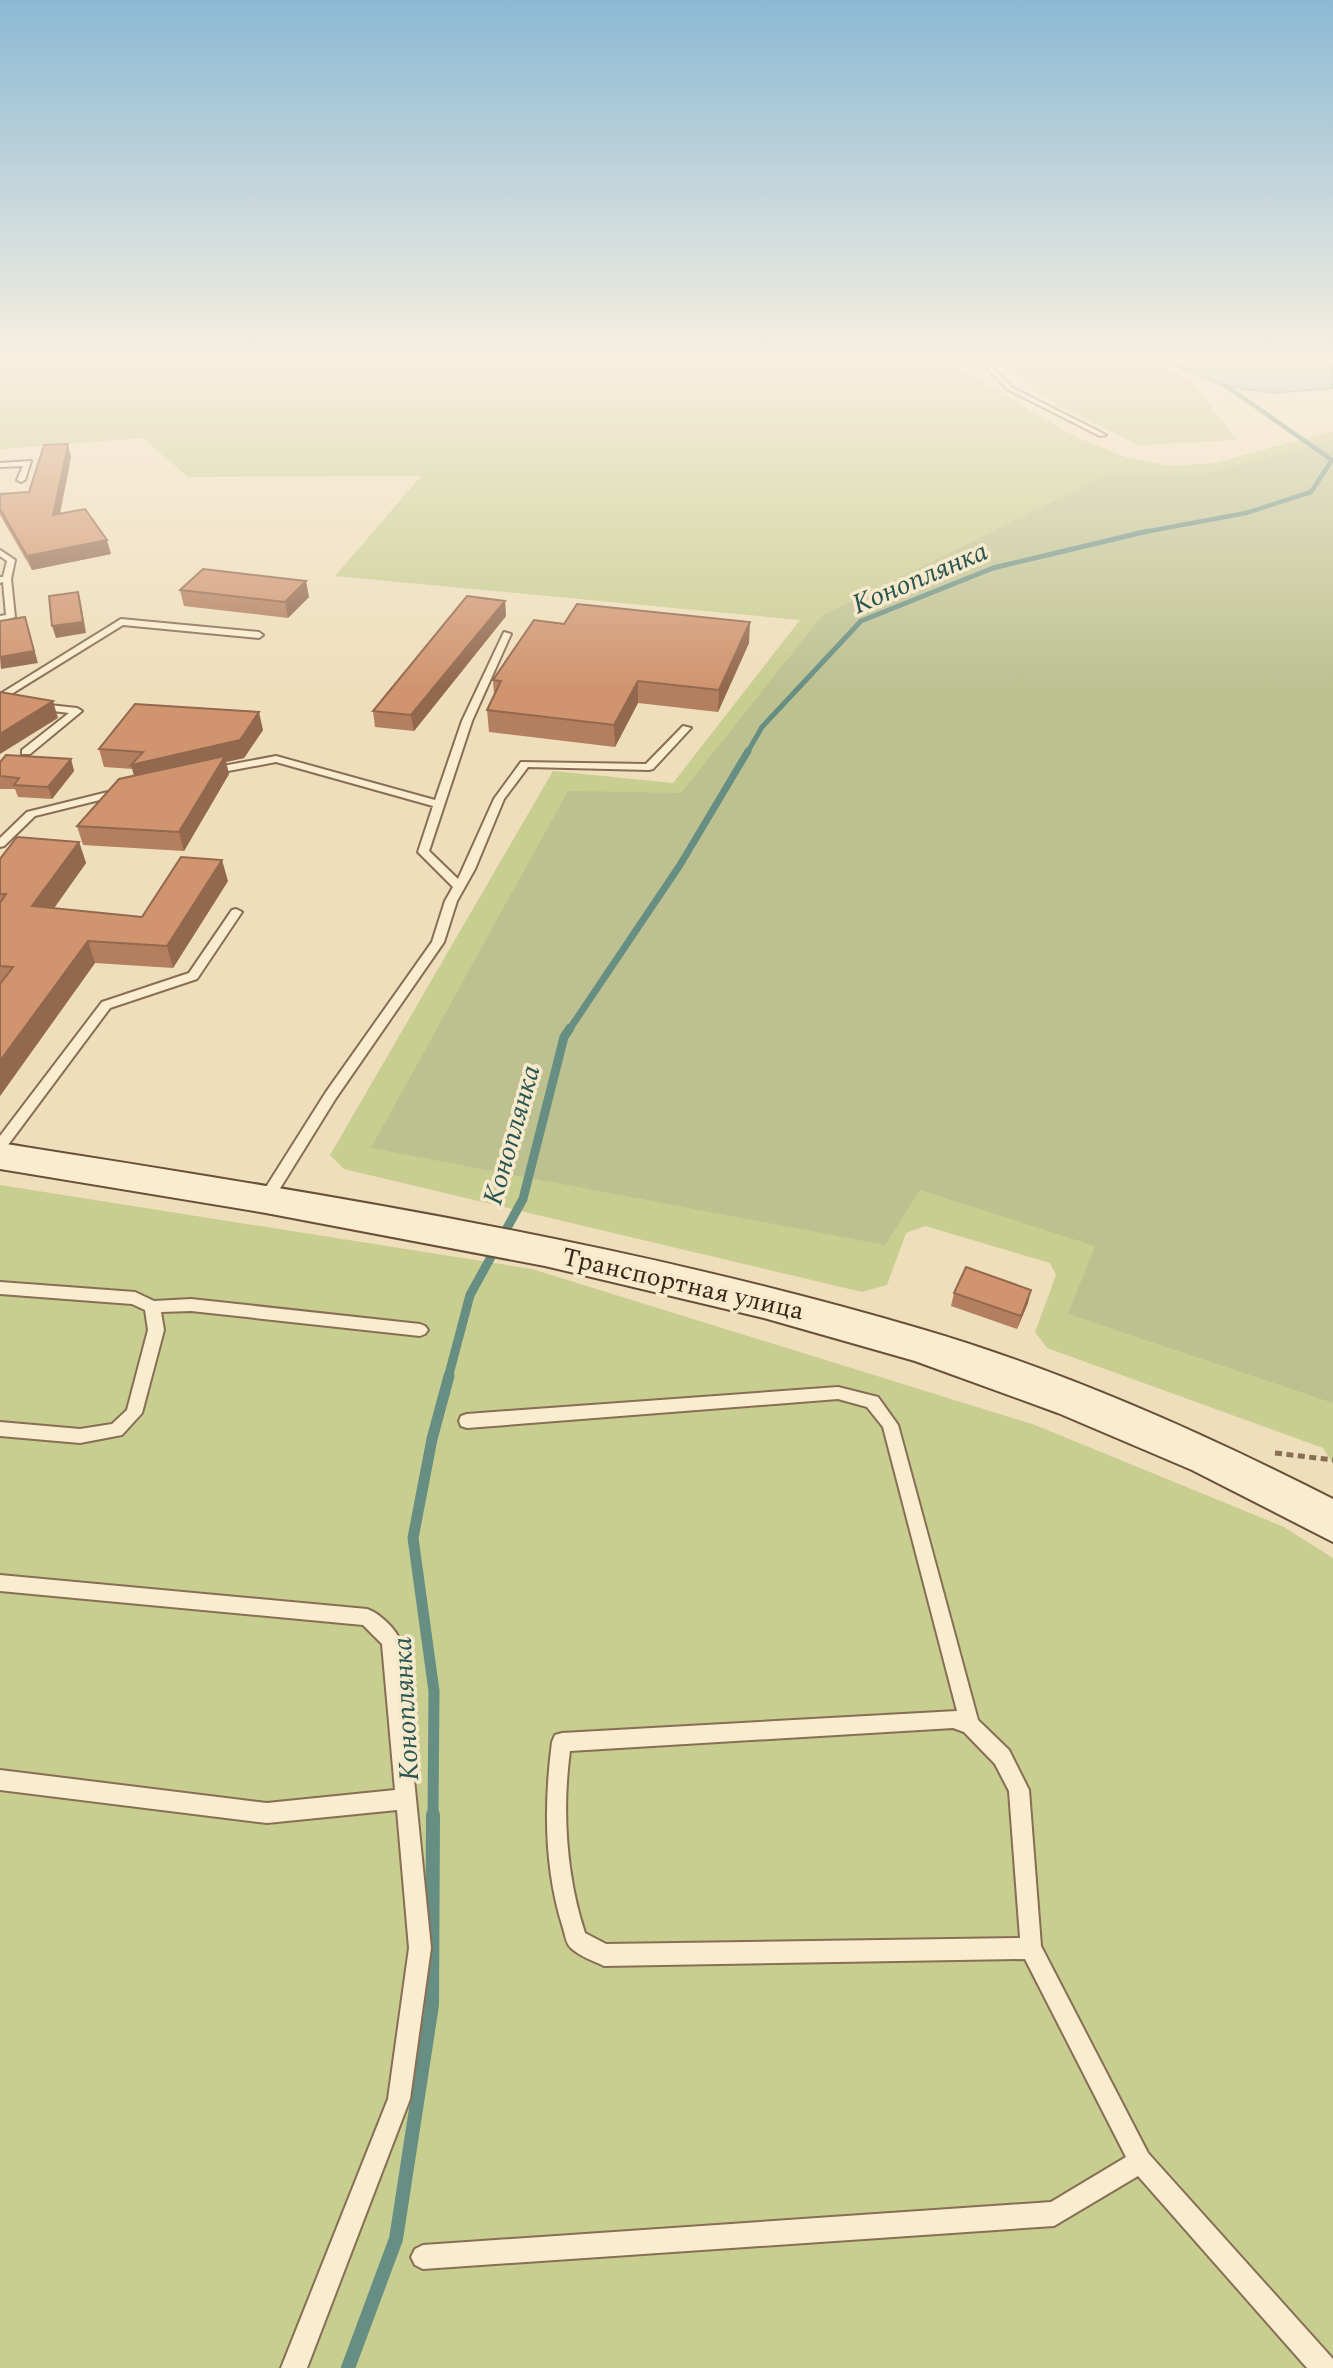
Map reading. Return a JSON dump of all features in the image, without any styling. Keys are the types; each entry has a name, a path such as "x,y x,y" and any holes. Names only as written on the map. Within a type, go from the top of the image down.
{"main road":[{"name":"Транспортная улица","path":"0,1156 266,1199 545,1251 764,1302 922,1346 1074,1400 1208,1457 1333,1521"}],"lane":[{"path":"21,480 26,469"},
{"path":"0,552 12,560 4,579 11,617 0,618"},
{"path":"0,700 121,622 258,635"},
{"path":"460,886 423,852 467,721 507,634"},
{"path":"0,700 13,704"},
{"path":"26,705 77,711 26,752"},
{"path":"266,1199 331,1095 438,942 451,901 499,799 524,764 649,767 686,728"},
{"path":"198,774 276,759 439,804"},
{"path":"0,844 31,814 134,789"},
{"path":"0,1146 106,1005 193,976 236,912"},
{"path":"0,1288 135,1298 152,1307 191,1304 420,1330"},
{"path":"0,1429 80,1436 116,1430 134,1413 156,1330 152,1307"},
{"path":"467,1421 838,1393 872,1402 890,1425 970,1724"},
{"path":"0,1583 367,1616 391,1640 420,1948 399,2099 294,2368"},
{"path":"1031,1948 604,1955 577,1940 566,1913 555,1778 562,1742 953,1718 970,1724 1002,1757 1019,1790 1031,1948 1140,2161 1324,2368"},
{"path":"0,1780 267,1813 404,1799"},
{"path":"424,2257 1054,2214 1140,2161"}],"green space":[{"path":"178,469 1333,469 1333,1464 1323,1448 1047,1348 1035,1332 1056,1275 1050,1263 925,1226 906,1233 887,1285 862,1292 344,1169 330,1155 553,771 673,783 800,620 335,576 421,476 188,477"},
{"path":"1224,469 1333,469 1333,1403 1068,1314 1095,1246 920,1190 885,1245 371,1148 568,791 681,793 822,616 1111,473 1207,473"},
{"path":"0,1185 532,1269 1035,1425 1284,1527 1333,1558 1333,2368 0,2368"}],"building":[{"path":"36,469 63,469 53,515 85,509 107,540 27,556 0,509 0,494 29,492"},
{"path":"203,569 306,581 285,602 180,590"},
{"path":"78,592 83,622 52,626 49,596"},
{"path":"467,596 505,601 411,715 373,711"},
{"path":"577,604 750,622 719,690 638,681 614,725 487,710 501,681 493,680 534,620 564,624"},
{"path":"25,617 34,651 0,657 0,621"},
{"path":"0,692 53,701 0,734"},
{"path":"135,704 259,712 240,740 131,765 143,752 99,749"},
{"path":"6,755 71,759 48,787 14,785 19,778 0,776 0,762"},
{"path":"225,756 179,832 77,826 119,779"},
{"path":"17,837 79,842 32,906 142,917 181,857 222,860 167,946 88,941 0,1061 0,984 13,967 0,966 0,903 6,894 0,894 0,859"},
{"path":"966,1267 1031,1290 1021,1316 954,1293"}],"waterway":[{"name":"Коноплянка","path":"1142,532 1246,513 1311,492 1326,469"},
{"name":"Коноплянка","path":"1142,532 1148,531"},
{"name":"Коноплянка","path":"747,753 762,727 861,621 993,568 1142,532"},
{"name":"Коноплянка","path":"569,1030 680,865 748,751"},
{"name":"Коноплянка","path":"448,1378 470,1295 523,1199 564,1037 570,1028"},
{"name":"Коноплянка","path":"433,1817 434,1691 413,1538 432,1439 449,1376"},
{"name":"Коноплянка","path":"348,2368 396,2239 432,2005 433,1815"}]}
